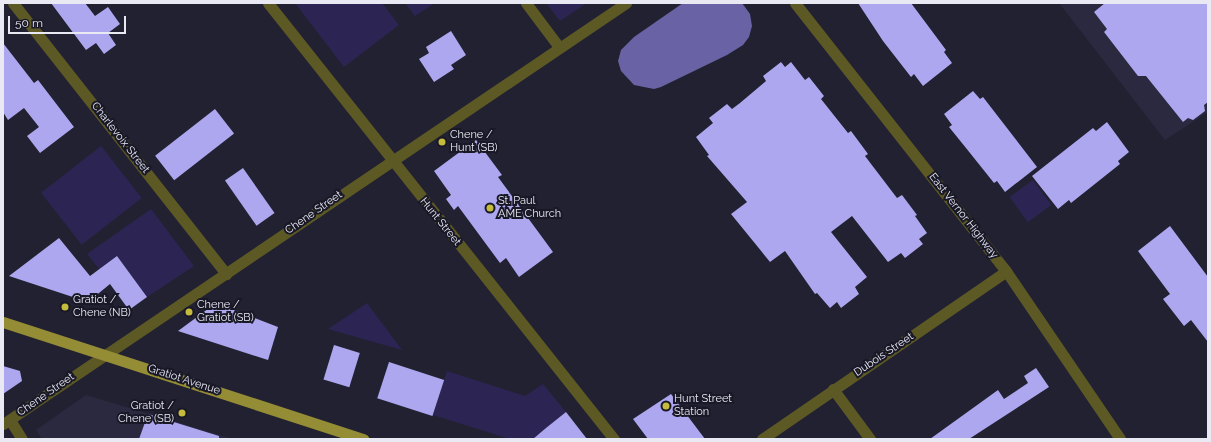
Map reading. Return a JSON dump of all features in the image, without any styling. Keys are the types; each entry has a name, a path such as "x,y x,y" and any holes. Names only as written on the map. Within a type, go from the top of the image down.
{"main road":[{"name":"Gratiot Avenue","path":"3,322 364,439"}],"street":[{"name":"Charlevoix Street","path":"13,3 226,274"},
{"name":"Hunt Street","path":"268,3 391,160 614,439"},
{"path":"526,3 559,47"},
{"name":"Chene Street","path":"6,422 226,274 391,160 626,3"},
{"name":"East Vernor Highway","path":"795,3 897,130 1006,271 1120,439"},
{"name":"Dubois Street","path":"762,439 1006,271"},
{"path":"833,389 870,439"},
{"path":"6,422 22,439"}],"shaded area":[{"path":"295,3 382,3 399,25 344,67"},
{"path":"405,3 435,3 415,16"},
{"path":"546,3 587,3 560,21"},
{"path":"683,3 742,3 750,14 752,26 749,37 743,45 727,55 661,87 654,89 634,85 621,71 618,61 621,50 634,37"},
{"path":"1059,3 1208,3 1208,112 1165,140"},
{"path":"101,146 142,198 82,245 41,193"},
{"path":"1033,180 1051,205 1028,222 1010,197"},
{"path":"151,209 194,266 147,297 117,256 99,269 87,254"},
{"path":"367,303 402,350 328,329"},
{"path":"447,371 525,396 543,384 566,412 533,439 510,439 433,415"},
{"path":"86,395 233,439 42,439 36,430"}],"building":[{"path":"51,3 85,3 95,16 108,7 120,24 108,33 116,45 104,54 96,43 86,50"},
{"path":"858,3 911,3 946,50 944,52 952,63 923,86 914,74 911,77 883,41"},
{"path":"1105,3 1208,3 1208,102 1204,105 1205,111 1193,120 1188,118 1183,122 1146,76 1138,76 1104,32 1107,29 1094,12"},
{"path":"451,31 466,55 451,65 454,69 434,82 419,59 429,53 426,47"},
{"path":"3,43 34,83 38,80 74,127 40,153 27,136 39,127 24,108 8,120 3,112"},
{"path":"781,62 785,67 791,62 805,80 809,77 824,96 821,99 848,133 851,131 868,154 865,156 897,198 902,195 917,215 915,216 927,233 919,239 923,244 905,258 901,253 888,262 852,216 831,232 867,277 855,287 859,294 841,308 837,302 830,308 817,293 815,294 785,251 770,262 731,214 747,202 707,156 709,155 696,137 713,123 709,118 727,104 732,109 740,103 766,81 763,76"},
{"path":"973,91 980,99 983,97 1037,167 1005,192 997,181 994,183 949,127 952,125 944,114"},
{"path":"215,109 234,133 174,180 155,156"},
{"path":"1107,122 1129,152 1118,161 1120,164 1071,203 1069,200 1058,209 1032,176 1093,128 1096,131"},
{"name":"St. Paul AME Church","path":"476,140 502,175 498,177 553,252 519,277 506,258 500,263 458,206 454,210 446,199 451,195 434,171"},
{"path":"243,168 275,213 257,226 225,181"},
{"path":"1170,226 1208,277 1208,342 1191,320 1184,326 1163,299 1170,294 1138,251"},
{"path":"59,238 90,276 117,256 147,297 129,310 110,284 88,302 9,276"},
{"path":"216,303 278,327 268,360 178,331"},
{"path":"334,345 360,353 349,387 323,379"},
{"path":"389,362 444,380 432,416 377,398"},
{"path":"3,366 20,371 22,381 3,394"},
{"path":"1036,368 1049,387 969,439 930,439 998,390 1004,399 1028,383 1024,376"},
{"name":"Hunt Street Station","path":"671,394 705,439 648,439 633,419"},
{"path":"566,412 587,439 533,439 546,428"},
{"path":"148,414 219,436 219,439 139,439"}],"place":[{"name":"Chene / Hunt (SB)","path":"442,142"},
{"name":"St. Paul AME Church","path":"490,208"},
{"name":"Gratiot / Chene (NB)","path":"65,307"},
{"name":"Chene / Gratiot (SB)","path":"189,312"},
{"name":"Hunt Street Station","path":"666,406"},
{"name":"Gratiot / Chene (SB)","path":"182,413"}]}
